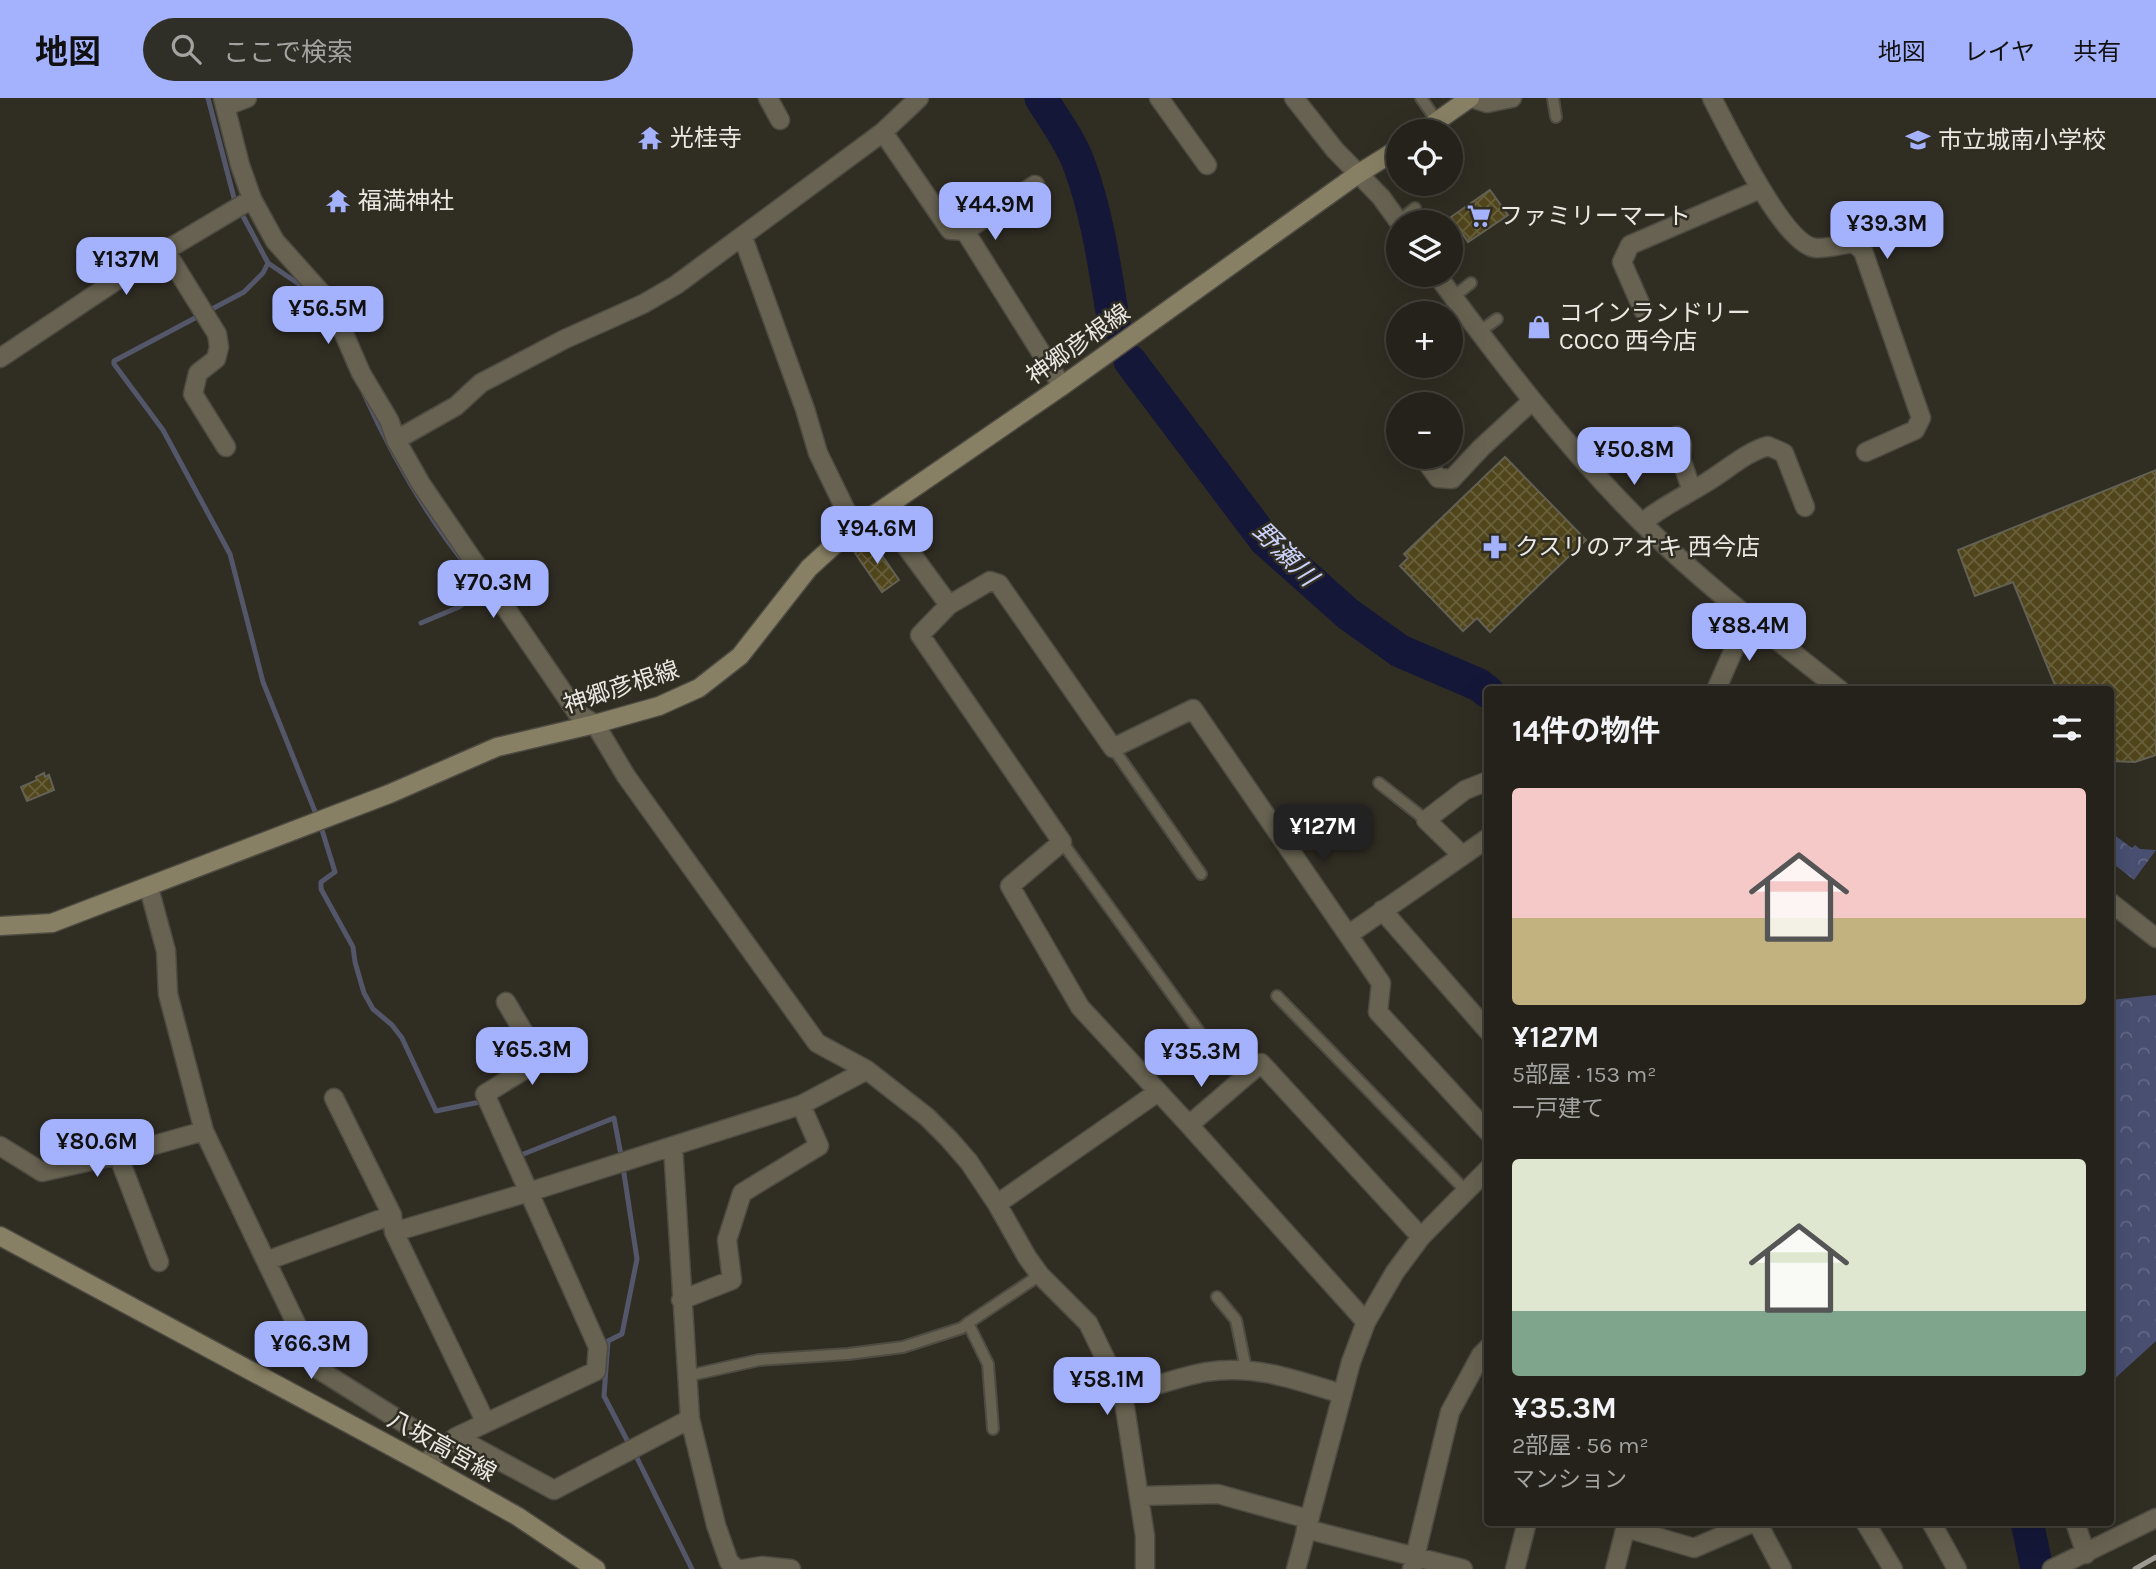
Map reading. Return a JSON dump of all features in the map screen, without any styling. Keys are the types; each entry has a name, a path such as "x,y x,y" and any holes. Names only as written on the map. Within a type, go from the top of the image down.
{"main road":[{"path":"1443,119 1470,98"},
{"name":"神郷彦根線","path":"0,926 52,923 389,794 497,747 659,706 699,688 740,656 809,568 854,527 1062,386 1386,156"},
{"name":"八坂高宮線","path":"0,1236 424,1464 517,1516 596,1569"}],"street":[{"path":"247,98 225,102 240,165 244,204 326,298 361,373 389,420 396,440 421,484 579,713 595,724 626,776 817,1043 867,1070 918,1110 949,1139 969,1162 1040,1275 1088,1323 1123,1395 1140,1496 1145,1536 1145,1569"},
{"path":"768,98 780,120"},
{"path":"396,440 456,406 481,383 665,291 883,132 919,98"},
{"path":"1159,98 1207,165"},
{"path":"1294,98 1335,150 1390,210"},
{"path":"1470,98 1487,103 1512,98"},
{"path":"1712,98 1760,189 1779,216 1805,244 1815,248 1854,243 1863,251 1921,418 1915,430 1866,452"},
{"path":"883,132 950,230 965,231 1035,185"},
{"path":"1643,310 1622,262 1630,245 1760,189"},
{"path":"0,358 165,250 244,204"},
{"path":"965,231 1062,386"},
{"path":"740,238 745,243 805,409 818,453 854,527"},
{"path":"165,250 217,334 219,347 216,359 198,373 192,394 226,447"},
{"path":"1446,287 1532,401 1590,469 1642,523 1752,619 1835,686"},
{"path":"1463,466 1532,401"},
{"path":"1678,436 1682,445 1681,459 1692,491"},
{"path":"1642,523 1659,509 1757,449 1768,446 1784,453 1805,508"},
{"path":"1432,469 1438,478 1451,479 1460,469"},
{"path":"880,511 949,605"},
{"path":"1366,1322 1080,1007 1010,886 1062,842 920,635 949,605 990,581 999,584 1113,748 1192,709 1381,983 1378,1012 1484,1128"},
{"path":"1718,686 1738,640 1752,619"},
{"path":"1462,855 1426,820 1465,790 1484,783"},
{"path":"1348,934 1484,841"},
{"path":"149,888 166,951 168,994 204,1131 318,1369 423,1435"},
{"path":"2114,905 2156,938"},
{"path":"1382,910 1484,1026"},
{"path":"424,1464 456,1437 596,1371 598,1347 485,1094 540,1059 506,1002"},
{"path":"1189,1125 1261,1063 1421,1237"},
{"path":"266,1261 393,1223 528,1192 673,1146 801,1105 867,1070"},
{"path":"997,1204 1158,1092"},
{"path":"334,1098 486,1423"},
{"path":"681,1300 732,1280 727,1240 742,1193 819,1146 801,1105"},
{"path":"0,1146 42,1172 118,1155 204,1131"},
{"path":"673,1146 690,1419 716,1525 729,1563 737,1569"},
{"path":"118,1155 159,1262"},
{"path":"1296,1569 1342,1394 1366,1322 1395,1272 1421,1237 1484,1173"},
{"path":"1414,1563 1450,1412 1484,1352"},
{"path":"1123,1395 1206,1372 1246,1369 1281,1374 1342,1394"},
{"path":"456,1437 554,1490 690,1419"},
{"path":"1140,1496 1218,1494 1414,1563 1463,1569"},
{"path":"2052,1569 2156,1518"},
{"path":"1514,1569 1526,1526"},
{"path":"1615,1569 1627,1526"},
{"path":"1630,1526 1694,1548 1746,1526"},
{"path":"1758,1526 1782,1569"},
{"path":"1867,1526 1893,1569"},
{"path":"1933,1526 1957,1569"},
{"path":"2076,1526 2085,1553"},
{"path":"743,1569 762,1566 791,1569"}],"lane":[{"path":"1421,98 1428,119"},
{"path":"1553,98 1556,117"},
{"path":"1453,297 1471,283"},
{"path":"1479,332 1497,319"},
{"path":"1113,748 1200,874"},
{"path":"1378,783 1426,820"},
{"path":"1062,842 1206,1041"},
{"path":"1277,996 1465,1191"},
{"path":"687,1376 759,1360 903,1347 962,1328 1040,1275"},
{"path":"1217,1297 1236,1320 1246,1369"},
{"path":"968,1323 988,1364 993,1429"}],"green space":[{"path":"2114,835 2132,848 2135,845 2140,849 2156,850 2134,880 2114,864"},
{"path":"2156,995 2156,1341 2114,1379 2114,1000"}],"building":[{"name":"ファミリーマート","path":"1490,190 1508,215 1468,242 1463,235 1461,210"},
{"name":"クスリのアオキ 西今店","path":"1505,457 1586,540 1490,632 1477,618 1463,631 1400,566 1408,558 1404,554"},
{"path":"2156,470 2156,755 2135,762 2114,761 2114,686 2055,686 2013,582 1975,596 1958,550"},
{"path":"872,541 899,580 882,592 855,553"},
{"path":"44,773 45,777 49,775 54,790 27,801 21,787 37,780 36,777"}],"waterway":[{"path":"208,98 234,198 244,218 268,263 309,291"},
{"name":"野瀬川","path":"1041,98 1062,130 1086,183 1114,324"},
{"path":"268,263 263,273 244,292 114,361 114,364 163,430 230,554 263,682 316,814"},
{"name":"野瀬川","path":"1130,361 1265,540 1348,614 1400,651 1484,689"},
{"path":"364,394 412,487 471,571"},
{"path":"421,623 459,607 484,589 481,585"},
{"path":"322,830 335,872 321,882 321,889 353,947 364,993 373,1009 392,1025 402,1038 436,1111 480,1102"},
{"path":"516,1157 614,1118 621,1155"},
{"path":"623,1167 637,1259 622,1334 608,1341 604,1396 629,1444"},
{"path":"636,1456 692,1569"},
{"name":"野瀬川","path":"2028,1526 2037,1569"}],"railway":[{"path":"2135,1569 2156,1557"}],"place":[{"name":"光桂寺","path":"650,138"},
{"name":"市立城南小学校","path":"1918,140"},
{"name":"福満神社","path":"338,201"},
{"name":"ファミリーマート","path":"1479,216"},
{"name":"コインランドリー COCO 西今店","path":"1539,327"},
{"name":"クスリのアオキ 西今店","path":"1495,547"}]}
